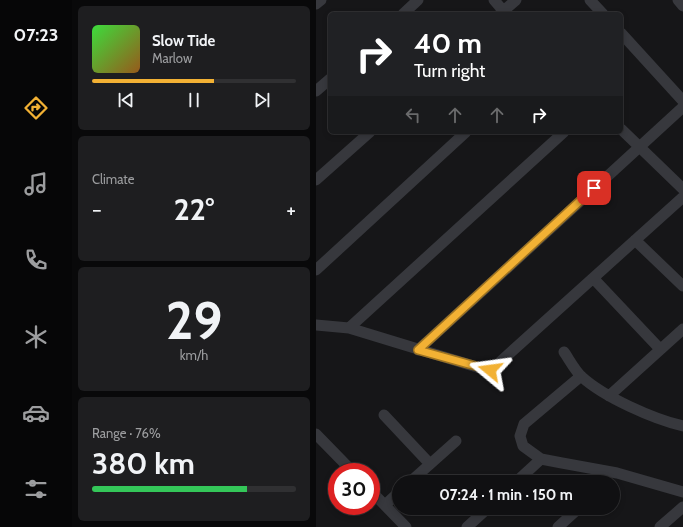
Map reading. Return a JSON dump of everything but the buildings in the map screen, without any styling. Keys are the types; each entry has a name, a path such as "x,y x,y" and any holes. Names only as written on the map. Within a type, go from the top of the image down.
{"street":[{"path":"316,4 321,0"},
{"path":"404,12 418,0"},
{"path":"494,0 502,12"},
{"path":"504,12 516,0"},
{"path":"590,0 601,12"},
{"path":"678,0 683,6"},
{"path":"623,35 683,101"},
{"path":"316,91 328,81"},
{"path":"418,350 683,107"},
{"path":"623,131 683,189"},
{"path":"316,180 368,134"},
{"path":"316,270 464,134"},
{"path":"349,328 562,134"},
{"path":"316,325 349,328 418,350 490,370 683,197"},
{"path":"635,240 683,286"},
{"path":"593,278 660,349"},
{"path":"609,396 683,329"},
{"path":"564,352 581,376 609,396 638,410 681,423"},
{"path":"581,376 524,424 520,436 523,446 541,458 562,464 617,473 683,492"},
{"path":"384,415 430,464"},
{"path":"316,434 344,463"},
{"path":"418,475 456,441"},
{"path":"523,475 541,458"},
{"path":"385,505 392,498"},
{"path":"380,500 406,527"},
{"path":"660,527 683,507"},
{"path":"467,527 480,515"},
{"path":"558,527 571,515"}],"route":[{"path":"490,370 418,350 594,188"}]}
